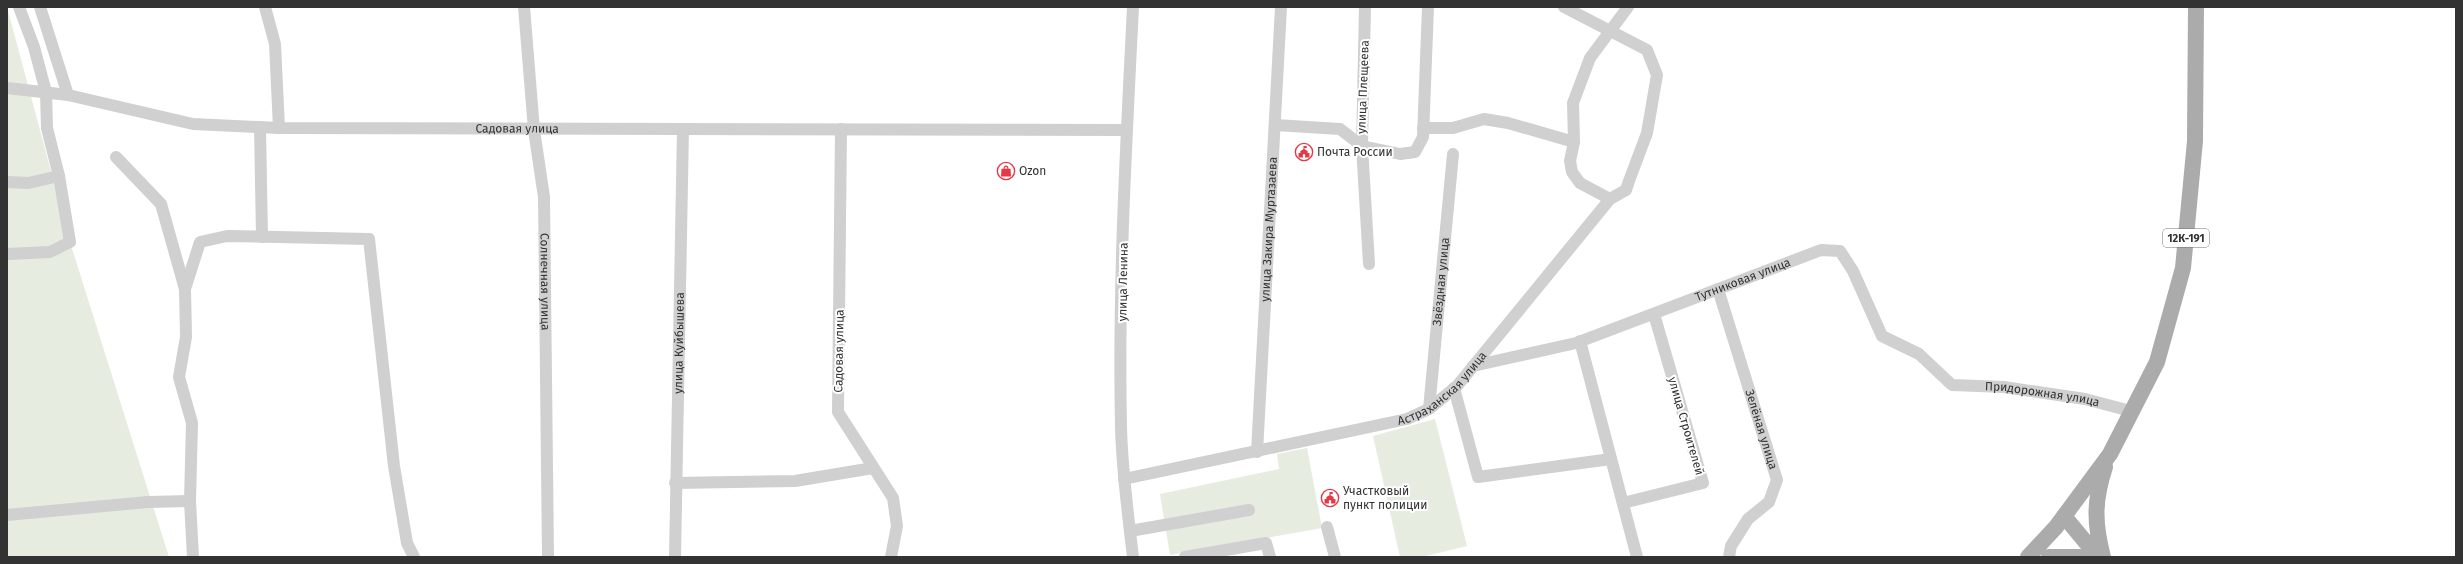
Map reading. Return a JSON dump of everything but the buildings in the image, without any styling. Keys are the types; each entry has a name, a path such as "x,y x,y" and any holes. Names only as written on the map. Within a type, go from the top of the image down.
{"main road":[{"name":"12К-191","path":"2028,557 2064,516 2110,454 2157,362 2183,268 2195,141 2196,7"},
{"path":"2103,557 2095,512 2098,488 2110,454"},
{"path":"2064,516 2098,557"},
{"path":"2049,557 2080,557"}],"street":[{"path":"7,254 50,252 70,242 59,176 47,128 46,92 34,47 19,7"},
{"path":"40,7 68,95"},
{"path":"265,7 275,44 279,128"},
{"name":"Солнечная улица","path":"524,7 534,130 544,197 548,557"},
{"name":"улица Ленина","path":"1133,7 1122,287 1121,428 1124,479 1134,557"},
{"name":"улица Закира Муртазаева","path":"1257,452 1281,7"},
{"name":"улица Плещеева","path":"1365,7 1362,146 1369,264"},
{"path":"1275,125 1340,129 1362,146 1400,154 1415,152 1423,137 1428,7"},
{"name":"Астраханская улица","path":"1124,479 1407,419 1429,409 1454,388 1610,199 1626,190 1648,133 1657,75 1647,50 1564,7"},
{"path":"1610,199 1580,183 1572,172 1570,161 1574,142 1573,103 1590,58 1628,7"},
{"name":"Садовая улица","path":"7,88 68,95 193,124 279,128 534,130 1127,130"},
{"path":"1423,128 1453,128 1484,119 1508,123 1574,142"},
{"path":"260,127 262,237"},
{"name":"улица Куйбышева","path":"675,557 675,483 683,129"},
{"name":"Садовая улица","path":"841,129 838,412 892,498 897,526 892,557"},
{"name":"Звёздная улица","path":"1429,409 1453,154"},
{"path":"116,157 161,204 185,289 186,337 179,377 192,423 190,500 193,557"},
{"path":"7,182 28,183 59,176"},
{"path":"185,289 200,242 226,236 369,239 394,466 407,543 414,557"},
{"name":"Тутниковая улица","path":"1473,366 1580,341 1821,250 1840,251 1853,271 1882,336 1919,354 1952,385"},
{"name":"Зелёная улица","path":"1718,289 1777,480 1769,502 1748,519 1731,546 1729,557"},
{"name":"улица Строителей","path":"1623,503 1703,483 1654,314"},
{"path":"1580,341 1637,557"},
{"name":"Придорожная улица","path":"1952,385 2004,387 2085,399 2123,409 2130,413"},
{"path":"1454,388 1478,477 1611,459"},
{"path":"675,483 795,481 873,468"},
{"path":"7,515 148,502 190,500"},
{"path":"1130,531 1249,510"},
{"path":"1327,527 1334,557"},
{"path":"1185,557 1266,543 1270,557"}],"shaded area":[{"path":"7,7 70,242 169,557 7,557"},
{"path":"1435,419 1467,546 1422,557 1400,557 1373,436"},
{"path":"1307,448 1322,528 1170,555 1160,494 1279,469 1277,454"}],"place":[{"name":"Почта России","path":"1304,152"},
{"name":"Ozon","path":"1006,171"},
{"name":"Участковый пункт полиции","path":"1330,498"}]}
